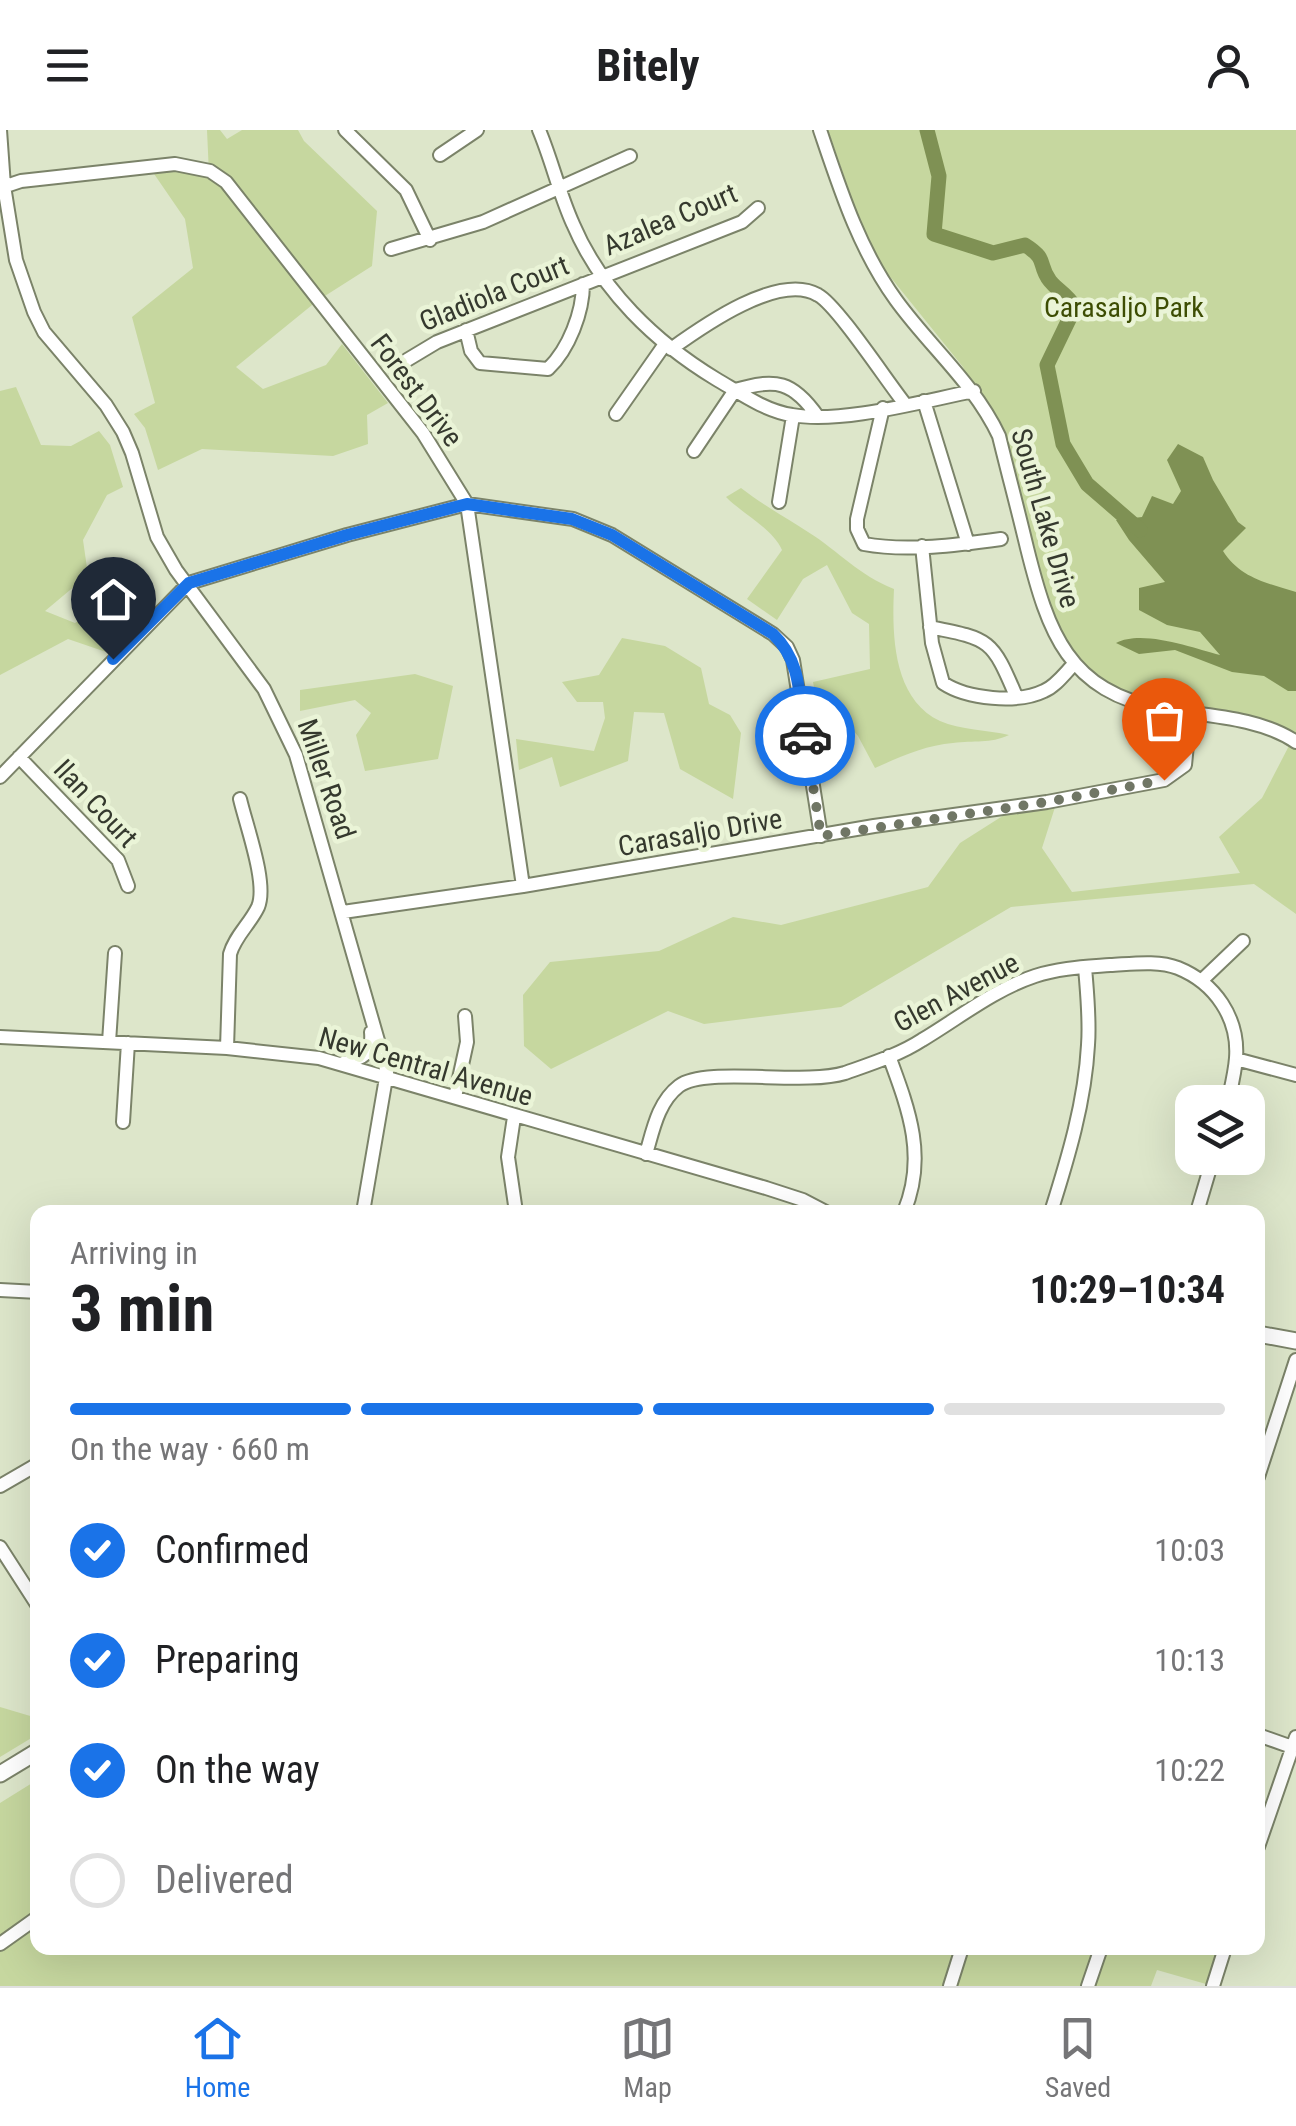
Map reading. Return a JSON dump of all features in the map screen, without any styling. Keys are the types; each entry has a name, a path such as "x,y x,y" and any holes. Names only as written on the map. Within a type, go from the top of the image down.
{"main road":[{"path":"1265,1335 1296,1341"},
{"path":"0,1774 30,1757"}],"street":[{"name":"Miller Road","path":"0,130 2,187 16,260 34,312 52,342 123,432 157,537 186,585 264,689 296,754 387,1076 365,1205"},
{"path":"345,130 360,135 406,190 430,240"},
{"path":"440,155 477,130"},
{"path":"539,130 572,224 602,276 642,323 668,346 735,390 793,416 818,417 974,391"},
{"name":"South Lake Drive","path":"820,130 850,216 870,259 896,299 974,391 999,436 1041,604 1054,635 1074,664 1118,697 1267,728 1296,742"},
{"path":"391,249 484,222 630,156"},
{"name":"Forest Drive","path":"2,187 175,164 210,171 226,182 423,432 467,504 524,886"},
{"name":"Azalea Court","path":"602,276 742,222 758,208"},
{"name":"Gladiola Court","path":"407,360 437,342 602,276"},
{"path":"466,330 470,351 480,363 548,368 555,362 579,314 583,284"},
{"path":"616,414 668,346 740,305 806,290 826,300 905,404"},
{"path":"694,452 735,390 760,382 785,385 808,402 818,417"},
{"path":"924,400 968,544"},
{"path":"884,408 856,529 864,544 922,546 1001,539"},
{"path":"779,502 793,416"},
{"path":"0,777 186,585 330,540 467,504 545,513 612,535 773,634 787,647 794,660 821,836"},
{"path":"922,546 930,626 943,682 964,692 1016,696 1044,691 1074,664"},
{"path":"930,626 987,642 1000,658 1016,696"},
{"name":"Carasaljo Drive","path":"343,912 1047,802 1164,780 1185,766 1190,714"},
{"name":"Ilan Court","path":"19,757 118,860 128,886"},
{"path":"227,1048 230,954 256,910 262,890 240,799"},
{"path":"1231,1085 1236,1043 1226,1008 1201,981 1243,941"},
{"path":"110,1042 115,953"},
{"name":"Glen Avenue","path":"646,1154 666,1100 679,1086 693,1079 815,1078 840,1074 918,1043 1034,976 1086,967 1139,964 1176,966 1201,981"},
{"path":"1054,1205 1086,1072 1086,967"},
{"path":"340,1063 360,1059 372,1046 369,1008"},
{"path":"454,1098 467,1042 466,1016"},
{"name":"New Central Avenue","path":"0,1037 227,1048 340,1063 813,1205"},
{"path":"123,1122 128,1043"},
{"path":"889,1056 904,1097 917,1154 907,1205"},
{"path":"1236,1059 1296,1076"},
{"path":"514,1116 508,1178 514,1205"},
{"path":"1199,1205 1208,1175"},
{"path":"0,1290 30,1292"},
{"path":"1265,1455 1296,1360"},
{"path":"0,1486 30,1469"},
{"path":"0,1547 30,1594"},
{"path":"1265,1736 1294,1742 1265,1827"},
{"path":"0,1944 30,1923"},
{"path":"950,1986 960,1955"},
{"path":"1088,1986 1099,1955"},
{"path":"1213,1986 1223,1955"}],"green space":[{"path":"207,130 220,130 227,139 242,130 298,130 304,141 377,211 372,266 317,301 236,367 263,389 326,365 342,344 388,403 367,415 368,444 333,456 202,449 158,470 145,428 134,414 155,403 132,317 193,268 185,219 150,168 209,174"},
{"name":"Carasaljo Park","path":"828,130 1296,130 1296,914 1254,884 1011,907 841,1007 704,1024 668,1011 551,1069 524,1046 523,995 550,962 659,951 733,917 781,925 928,887 960,843 1012,810 1056,804 1042,848 1072,892 1240,873 1219,837 1262,798 1292,740 1118,697 1063,651 1000,442 963,367 892,279 871,261"},
{"path":"16,387 41,445 71,446 99,431 110,445 123,487 107,495 83,540 88,575 45,611 75,623 103,604 128,633 109,653 68,639 0,675 0,391"},
{"path":"741,488 870,577 894,589 898,663 912,697 924,711 948,724 1009,735 933,746 875,768 858,736 843,719 820,719 813,682 870,669 869,624 852,613 827,565 803,579 777,620 747,599 782,550 765,528 726,497"},
{"path":"622,638 665,646 701,668 709,704 730,715 741,733 733,799 680,769 664,713 634,712 628,761 560,787 552,757 519,770 516,739 594,751 605,718 603,702 577,702 562,682 599,675"},
{"path":"415,674 453,686 438,759 365,771 356,735 371,713 355,700 300,711 300,690"},
{"path":"0,1707 30,1716 30,1739 0,1757"},
{"path":"30,1784 30,1955 1227,1955 1213,1986 1157,1970 1151,1986 0,1986 0,1803"}],"shaded area":[{"path":"1178,444 1203,457 1238,522 1246,528 1223,551 1230,560 1255,578 1296,592 1296,691 1288,691 1264,676 1232,672 1175,650 1139,654 1116,643 1153,639 1220,655 1200,632 1167,625 1139,610 1139,588 1165,582 1116,520 1142,517 1152,496 1173,504 1181,491 1167,460"}],"waterway":[{"path":"927,130 939,176 934,234 993,253 1025,245 1040,258 1050,281 1075,307 1047,365 1063,444 1087,484 1140,530"}],"way so far":[{"path":"805,736 821,836 1164,780"}],"route":[{"path":"113,659 189,583 467,504 545,513 585,523 612,535 773,634 794,660 805,736"}]}
